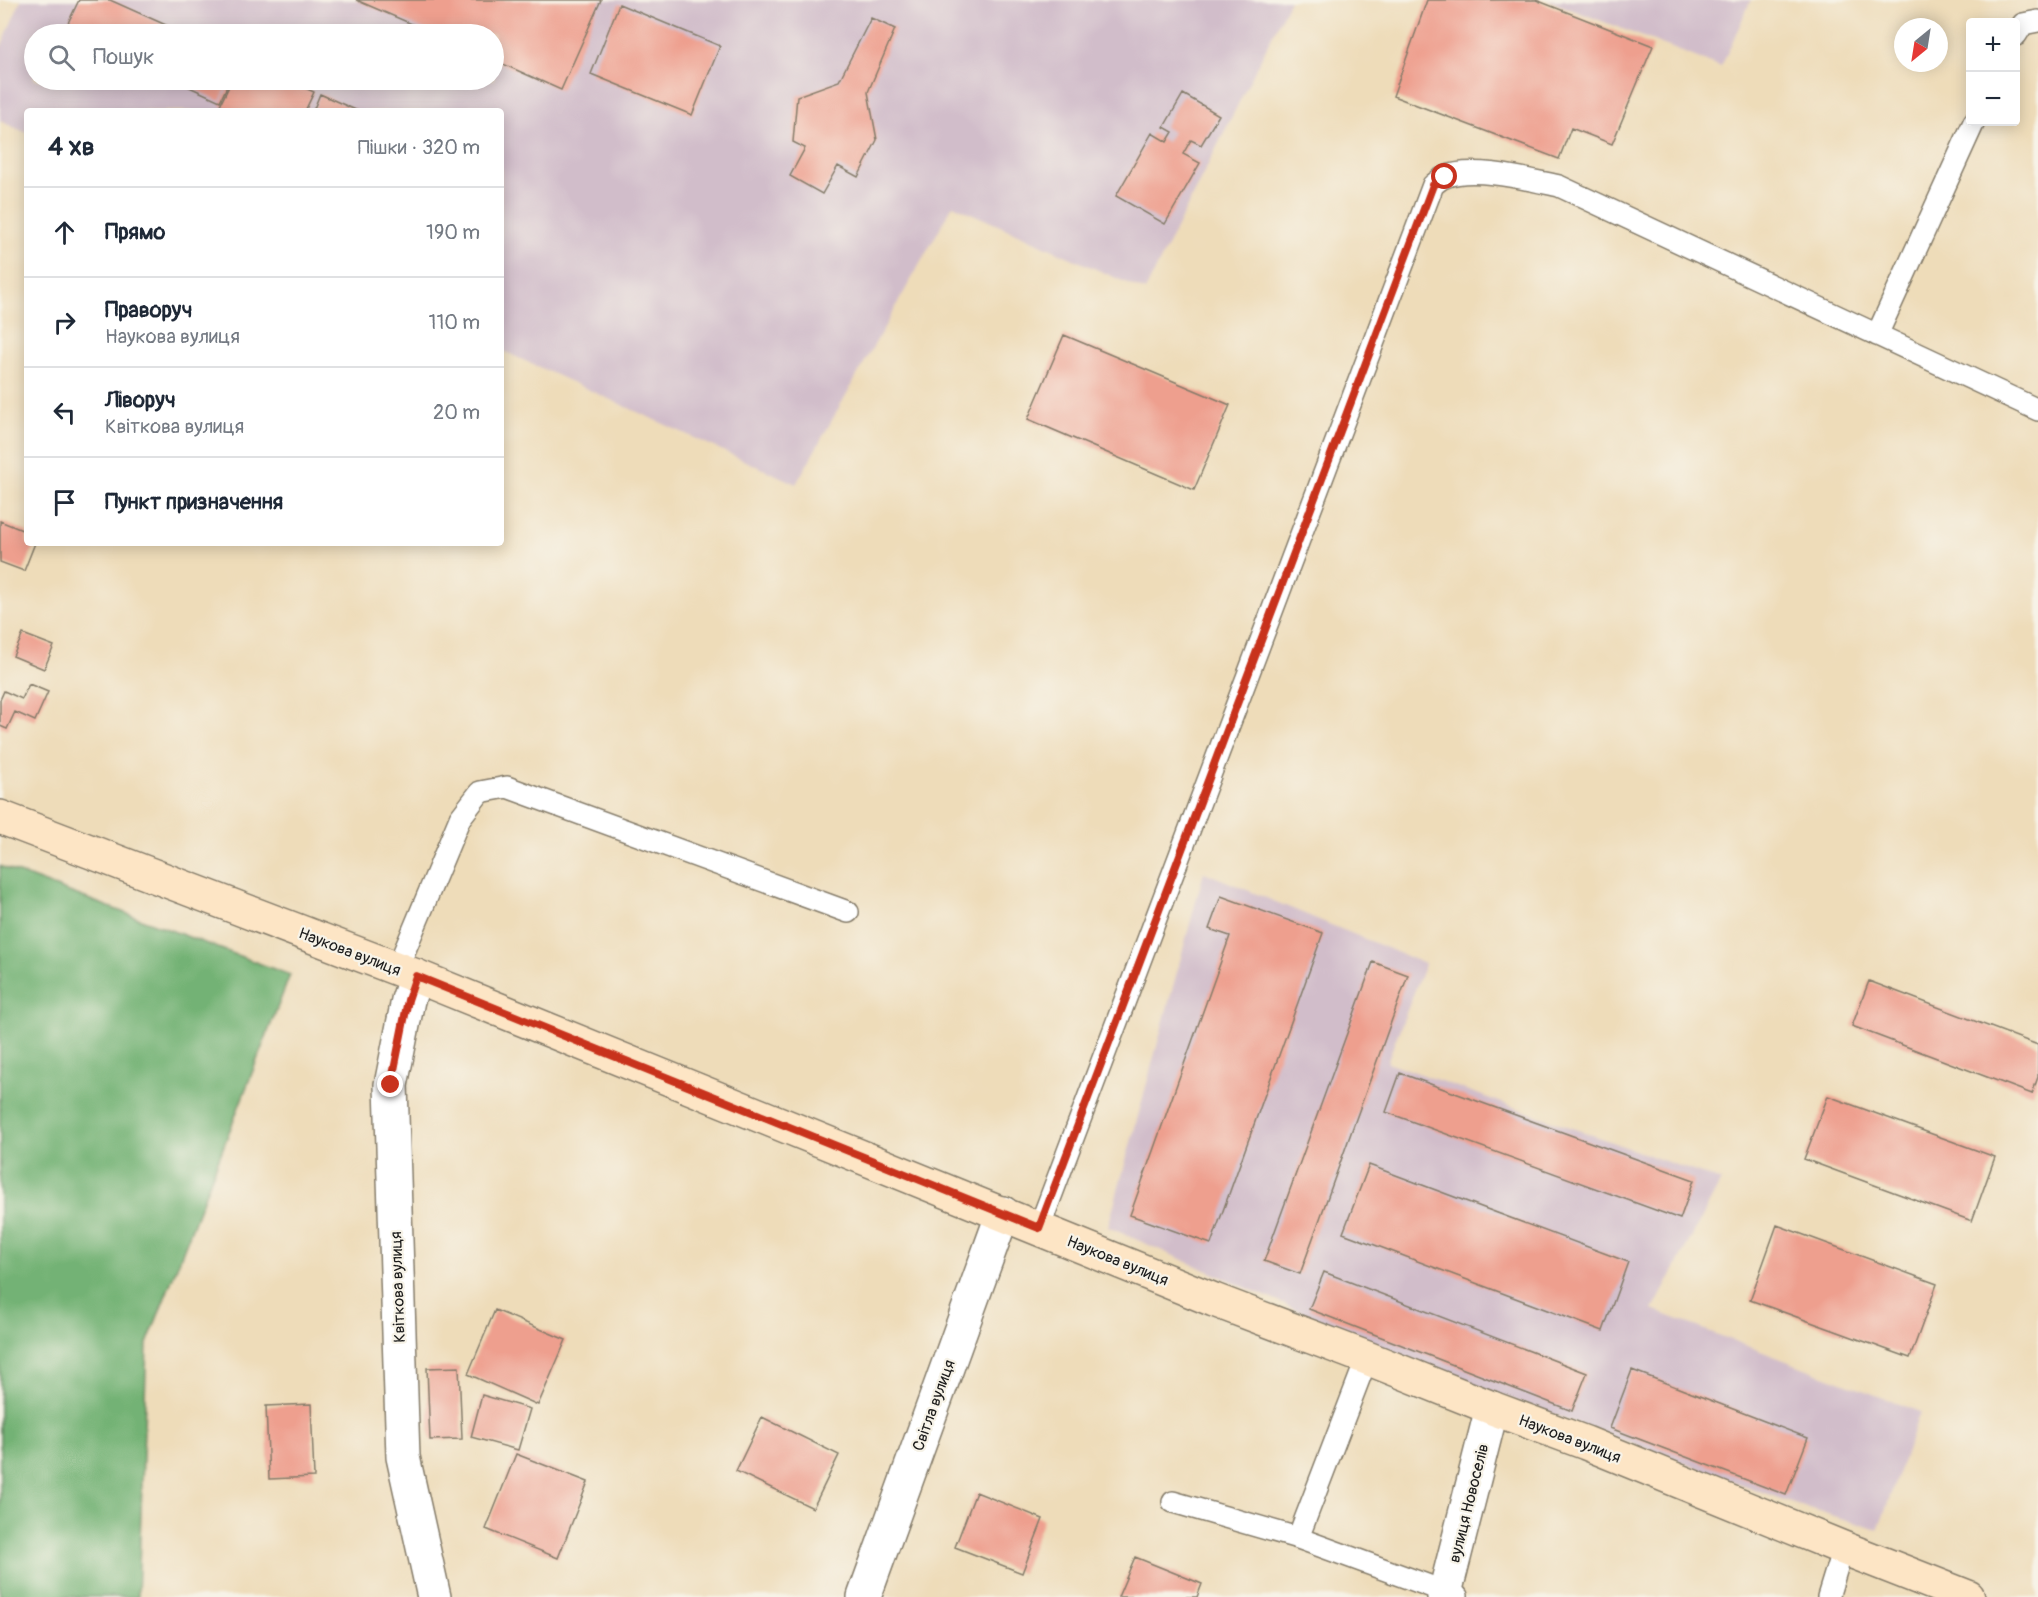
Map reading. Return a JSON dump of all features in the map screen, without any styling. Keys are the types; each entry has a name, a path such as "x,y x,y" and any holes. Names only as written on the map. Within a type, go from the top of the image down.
{"street":[{"name":"Наукова вулиця","path":"0,817 406,973 1272,1323 1586,1443 1968,1597"},
{"name":"Квіткова вулиця","path":"406,973 408,1000 391,1085 403,1457 434,1597"},
{"name":"Світла вулиця","path":"864,1597 1003,1213"},
{"name":"вулиця Новоселів","path":"1449,1595 1492,1408"}],"lane":[{"path":"2020,29 2023,24 2038,21"},
{"path":"1877,335 1972,126"},
{"path":"1039,1228 1433,185 1445,177 1467,172 1520,178 1558,186 2038,410"},
{"path":"406,973 460,818 480,792 507,787 848,912"},
{"path":"1298,1538 1367,1358"},
{"path":"1173,1502 1298,1538 1449,1595"},
{"path":"1827,1597 1844,1548"}],"shaded area":[{"path":"21,0 1290,0 1145,291 953,205 796,484 504,351 504,108 24,108 24,132 0,121 0,49"},
{"path":"1547,0 1751,0 1721,67"},
{"path":"1204,872 1425,964 1387,1062 1721,1181 1653,1310 1920,1412 1878,1530 1781,1499 1438,1372 1108,1227"}],"green space":[{"path":"0,866 290,975 147,1344 138,1597 0,1597"}],"building":[{"path":"79,0 110,0 164,24 67,24"},
{"path":"356,0 601,0 561,90 504,64 504,24 412,24"},
{"path":"1427,0 1536,0 1653,46 1612,144 1571,128 1559,159 1393,96"},
{"path":"619,4 720,46 692,115 591,74"},
{"path":"871,18 895,29 868,92 877,140 858,177 838,166 822,194 790,176 805,148 793,142 797,96 839,81"},
{"path":"196,90 225,90 220,101"},
{"path":"227,90 310,90 314,92 306,108 225,108 220,105"},
{"path":"320,94 351,108 314,108"},
{"path":"1183,94 1219,115 1201,145 1191,140 1183,154 1200,163 1165,224 1116,196 1152,133 1167,142 1173,132 1164,127"},
{"path":"1064,335 1230,405 1194,490 1028,419"},
{"path":"0,521 24,531 24,546 34,546 24,571 0,562"},
{"path":"23,634 54,646 44,669 13,656"},
{"path":"29,684 48,692 35,721 15,712 7,729 0,726 0,700 4,691 22,699"},
{"path":"1221,896 1323,933 1211,1244 1130,1215 1230,936 1209,929"},
{"path":"1373,962 1408,975 1300,1274 1264,1261"},
{"path":"1869,981 2038,1045 2038,1077 2032,1094 1852,1026"},
{"path":"1400,1073 1694,1180 1680,1219 1386,1112"},
{"path":"1828,1096 1995,1157 1972,1221 1804,1159"},
{"path":"1369,1165 1628,1262 1603,1331 1343,1233"},
{"path":"1777,1225 1937,1284 1910,1358 1750,1300"},
{"path":"1324,1272 1587,1373 1572,1411 1309,1309"},
{"path":"495,1310 566,1340 538,1405 468,1374"},
{"path":"459,1367 462,1439 430,1440 427,1368"},
{"path":"1632,1370 1808,1438 1786,1495 1610,1428"},
{"path":"482,1395 530,1409 518,1450 471,1437"},
{"path":"311,1404 314,1477 269,1479 266,1406"},
{"path":"762,1417 839,1455 813,1508 736,1471"},
{"path":"516,1454 588,1482 558,1558 486,1529"},
{"path":"976,1492 1043,1519 1022,1573 955,1547"},
{"path":"1135,1557 1202,1584 1197,1597 1118,1597"}],"route":[{"path":"391,1085 408,1000 416,976 1039,1228 1433,185 1445,177"}]}
